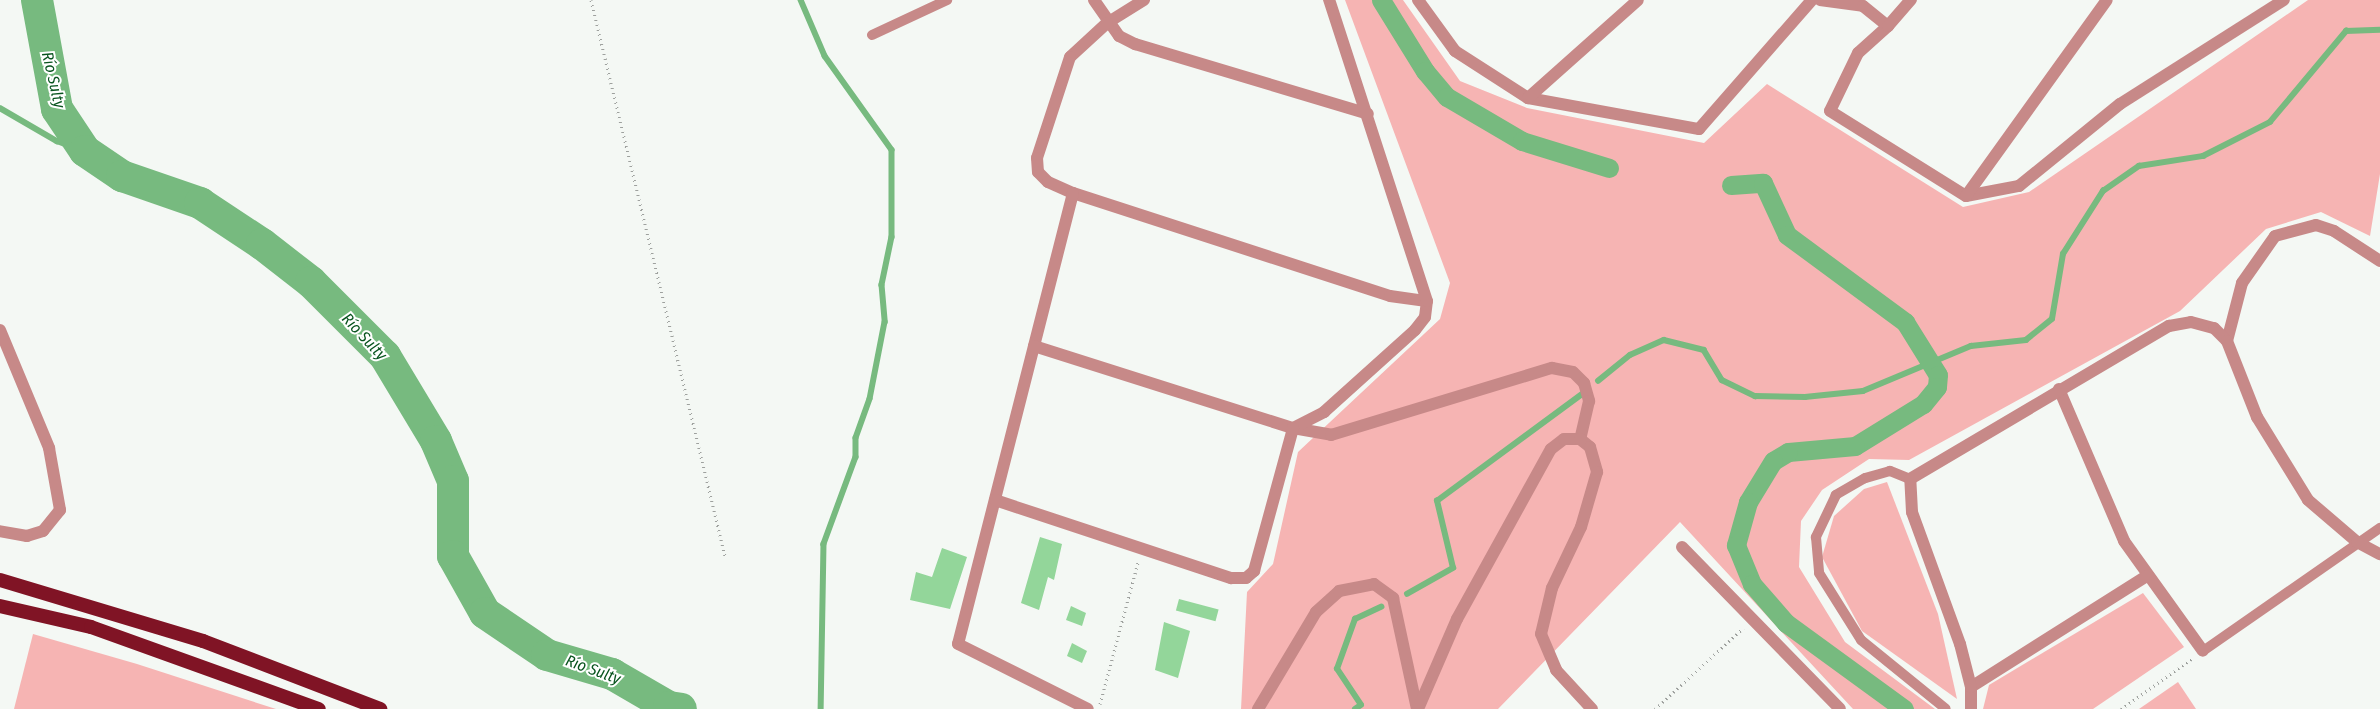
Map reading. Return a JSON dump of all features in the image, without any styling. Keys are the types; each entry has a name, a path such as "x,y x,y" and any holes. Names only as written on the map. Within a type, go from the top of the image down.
{"highway":[{"path":"0,580 193,638 380,709"},
{"path":"0,606 91,627 319,709"}],"street":[{"path":"1094,0 1107,23 1119,36 1135,44 1368,114"},
{"path":"1144,0 1107,23 1070,57 1037,158 1038,172 1048,182 1073,193 1390,296 1427,301"},
{"path":"995,500 1231,578 1246,578 1254,571 1293,428 1324,412 1415,330 1425,317 1427,301 1368,114 1329,0"},
{"path":"1418,0 1455,51 1528,98 1699,129 1812,0"},
{"path":"1528,98 1638,0"},
{"path":"1820,0 1863,6 1888,26"},
{"path":"1911,0 1888,26 1858,53 1830,111 1966,196 2020,186 2120,104 2284,0"},
{"path":"1966,196 2108,0"},
{"path":"1073,193 958,644 1088,709"},
{"path":"2228,341 2242,283 2275,236 2316,226 2334,232 2380,261"},
{"path":"1971,709 1972,687 1912,512 1910,479 2059,389 2170,326 2191,322 2214,328 2228,341 2257,417 2279,457 2308,500 2356,542 2380,554"},
{"path":"0,330 49,448 60,510 43,531 27,536 0,531"},
{"path":"1034,346 1293,428 1331,435 1552,368 1572,372 1584,383 1589,401 1580,438"},
{"path":"2059,389 2124,541 2203,651"},
{"path":"1418,709 1457,618 1551,449 1564,439 1580,438 1590,447 1597,472 1581,527 1552,588 1541,634 1556,670 1592,709"},
{"path":"1682,547 1840,709"},
{"path":"1972,687 2148,575"},
{"path":"1258,709 1316,612 1339,591 1374,584 1393,598 1418,709"}],"lane":[{"path":"872,36 947,0"},
{"path":"1910,479 1890,471 1866,478 1836,496 1816,537 1819,573 1861,640 1946,709"},
{"path":"2203,651 2356,542 2380,528"}],"path":[{"path":"592,0 724,556"},
{"path":"1099,709 1142,548"},
{"path":"1655,709 1753,619"},
{"path":"2121,709 2203,651"}],"shaded area":[{"path":"1345,0 1403,0 1460,81 1527,108 1704,143 1767,84 1963,207 2029,192 2308,0 2380,0 2380,174 2370,236 2321,212 2266,229 2180,311 1909,460 1869,459 1822,490 1801,521 1799,567 1845,642 1935,709 1853,709 1680,522 1498,709 1241,709 1247,592 1273,564 1298,452 1440,319 1450,283"},
{"path":"1887,482 1938,614 1957,699 1862,631 1822,557 1834,516 1864,489"},
{"path":"2143,593 2184,647 2093,709 1983,709 1989,685"},
{"path":"33,634 137,664 276,709 14,709"},
{"path":"2178,682 2196,709 2139,709"}],"building":[{"path":"1040,537 1062,544 1054,580 1048,577 1039,610 1021,603"},
{"path":"942,548 967,557 950,609 910,600 916,572 932,577"},
{"path":"1179,599 1219,610 1215,621 1176,611"},
{"path":"1071,606 1086,613 1082,626 1066,620"},
{"path":"1164,622 1190,631 1178,678 1155,670"},
{"path":"1072,643 1087,651 1082,663 1067,656"}],"waterway":[{"name":"Río Sulty","path":"37,0 57,109 85,151 122,176 200,203 262,244 311,282 385,356 436,441 453,481 453,556 485,613 547,655 612,674 669,707 681,709"},
{"path":"801,0 825,56 892,150 892,237 882,285 885,322 870,399 856,438 856,457 824,544 821,709"},
{"path":"1381,0 1425,71 1447,97 1522,141 1609,168"},
{"path":"1598,381 1630,355 1664,340 1704,350 1722,380 1755,396 1805,397 1863,391 1971,346 2026,340 2052,319 2063,254 2103,191 2139,166 2203,156 2270,122 2346,31 2380,30"},
{"path":"0,108 57,141 85,151"},
{"path":"1731,185 1763,183 1787,235 1905,322 1938,375 1937,387 1923,404 1855,446 1788,452 1773,461 1748,502 1736,545 1752,584 1786,623 1904,709"},
{"path":"1407,594 1453,568 1437,501 1585,392"},
{"path":"1355,709 1361,705 1337,669 1355,619 1381,607"}]}
